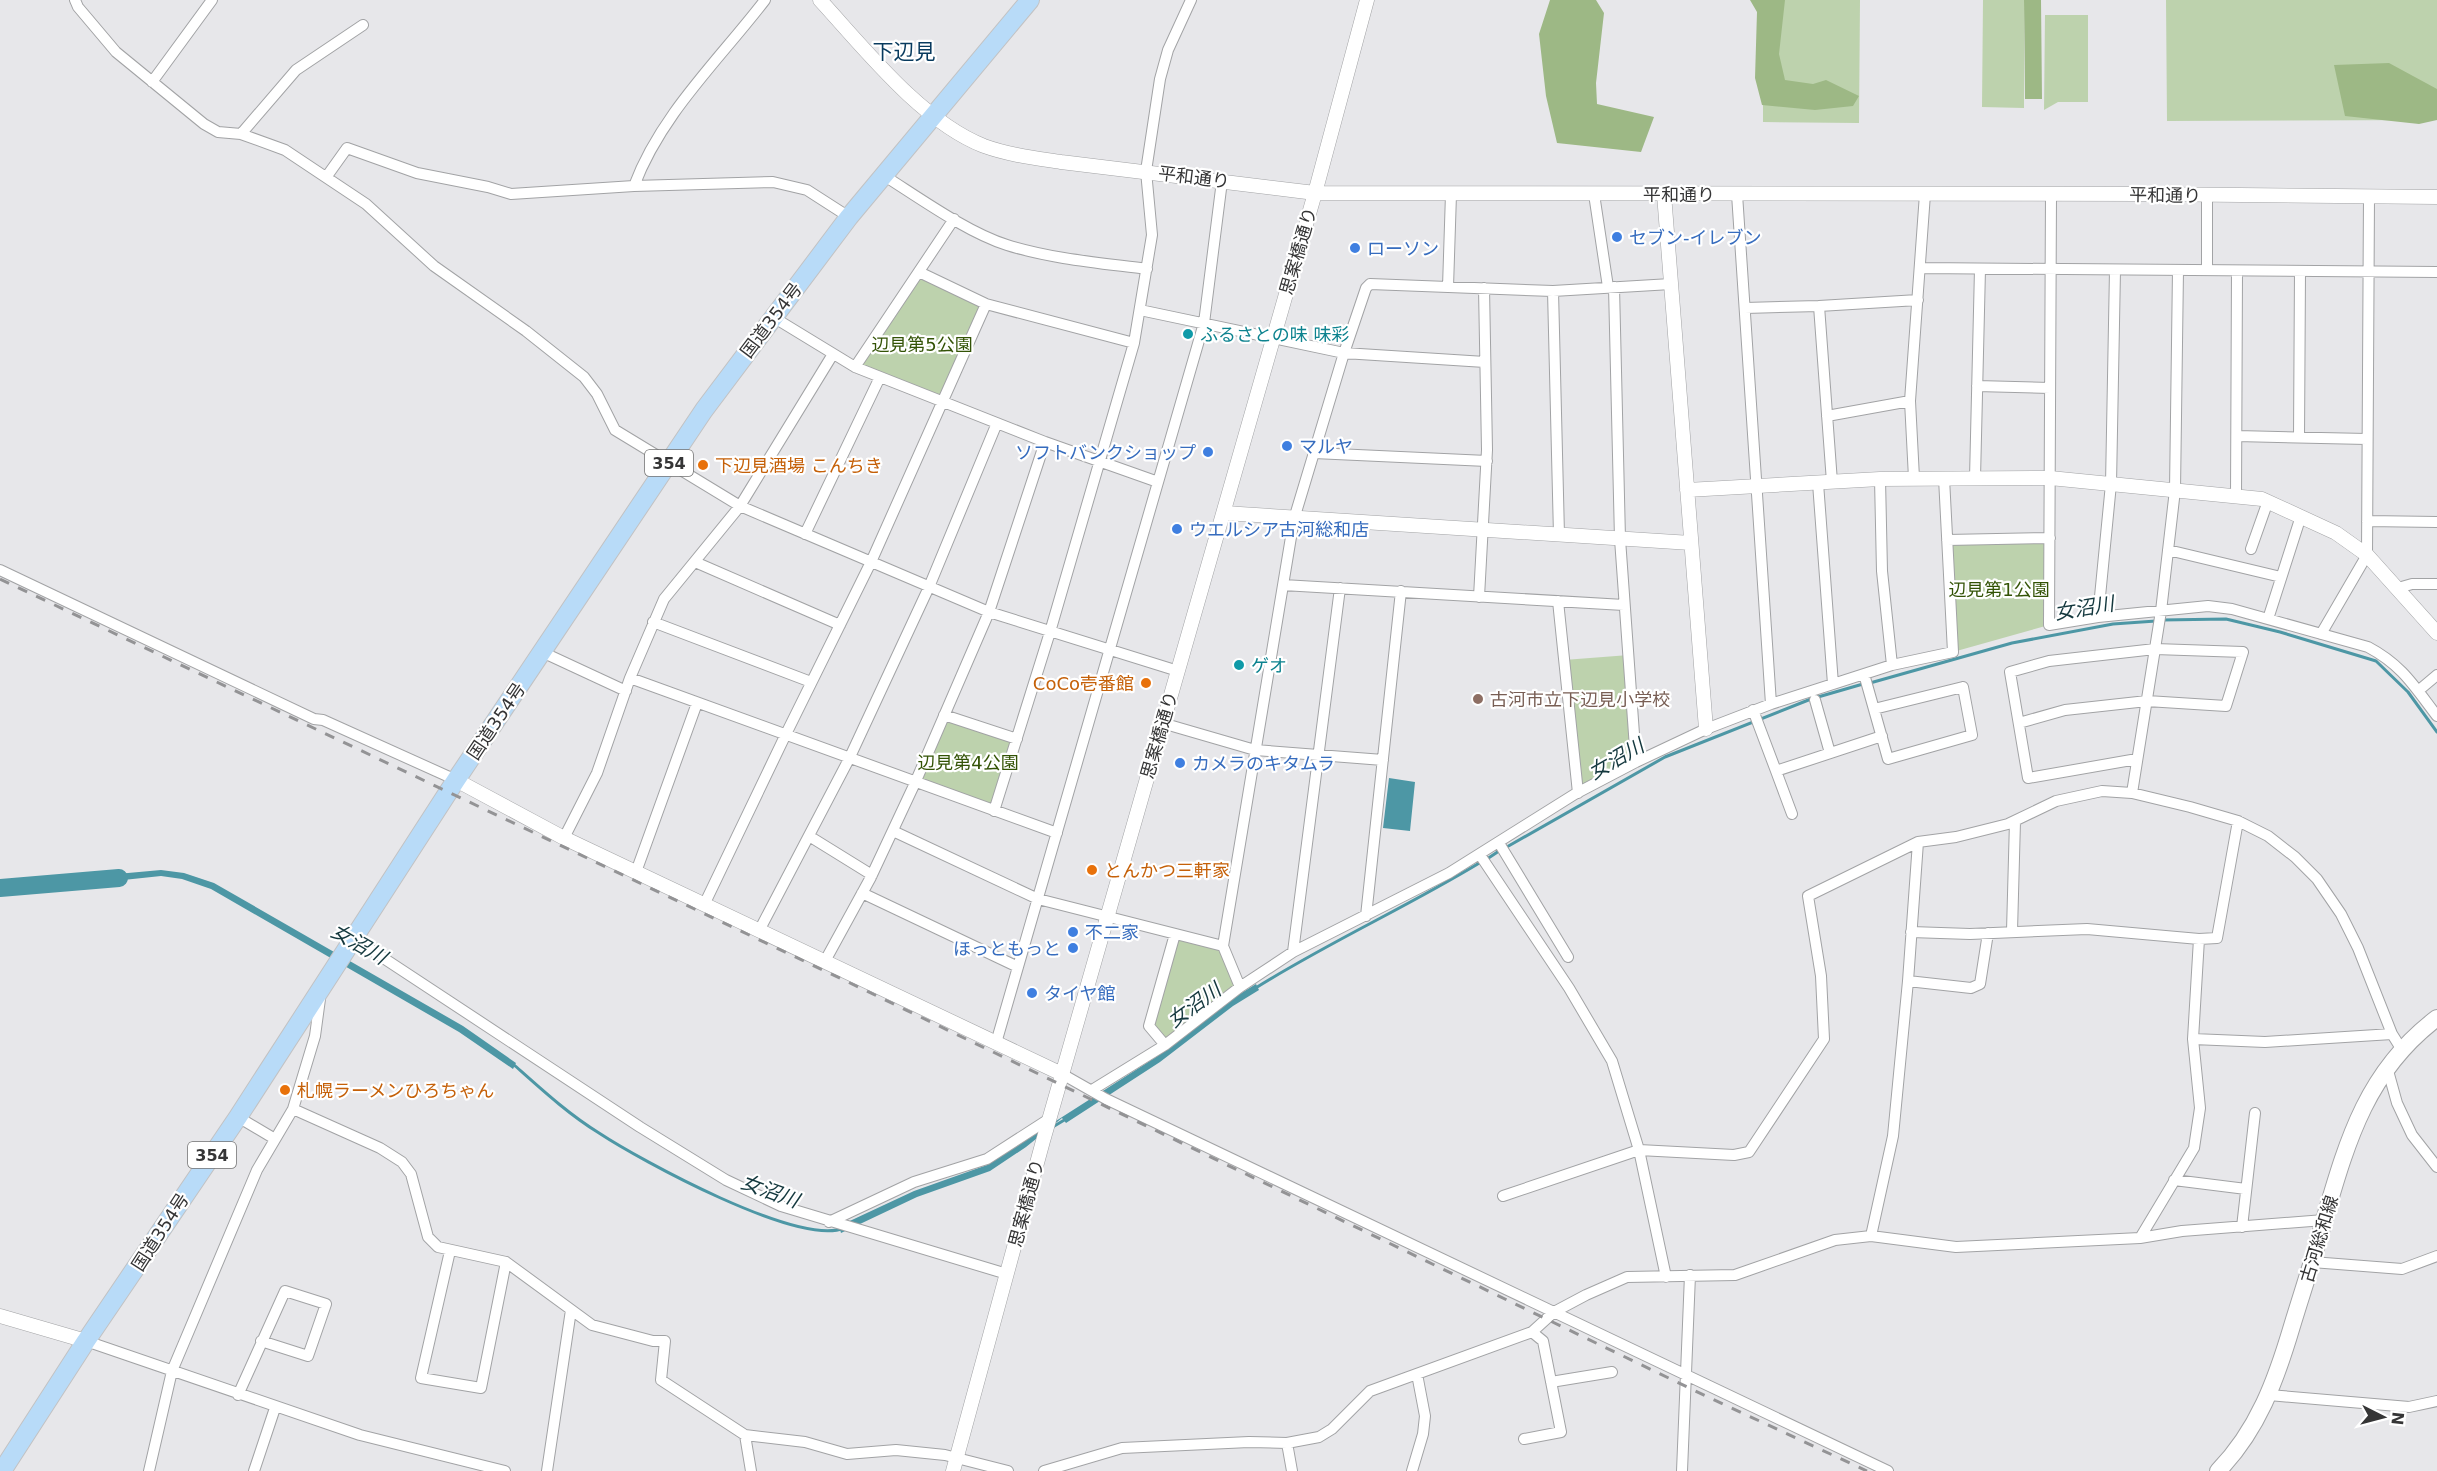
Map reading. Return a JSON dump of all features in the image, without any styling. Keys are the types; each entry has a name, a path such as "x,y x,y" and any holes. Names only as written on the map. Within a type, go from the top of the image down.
{"highway":[{"name":"国道354号","path":"2,1471 86,1341 238,1117 456,780 704,410 849,217 1030,0"}],"main road":[{"name":"古河総和線","path":"2218,1471 2244,1442 2269,1395 2354,1127 2374,1086 2387,1067 2437,1018"}],"street":[{"path":"75,0 85,16 116,52 204,124 218,132 241,134 285,150 327,176 366,204 434,266 526,331 584,376 597,394 615,430 740,506 805,534 989,612 1178,671"},
{"path":"152,82 212,0"},
{"path":"634,186 650,150 668,120 765,0"},
{"name":"平和通り","path":"820,0 901,87 939,120 983,145 1011,153 1061,162 1315,193 2437,197"},
{"path":"994,811 1050,632 1134,343 1152,236 1146,171 1160,79 1168,50 1191,0"},
{"name":"思案橋通り","path":"955,1465 1042,1141 1274,338 1367,0"},
{"path":"241,134 296,70 363,25"},
{"path":"327,176 347,148 417,173 488,187 511,194 634,186 773,182 807,190 849,217"},
{"path":"883,175 954,219 1006,245 1076,260 1147,269"},
{"path":"996,1043 1204,323 1222,181"},
{"path":"1448,287 1451,194"},
{"path":"1594,194 1611,287 1620,539 1636,762"},
{"path":"1664,194 1688,490 1690,543 1707,729"},
{"path":"1737,194 1771,704"},
{"path":"1914,478 1910,401 1925,194"},
{"path":"2051,194 2049,625 2098,616 2208,606 2232,609 2368,647 2387,657 2402,670 2437,716"},
{"path":"2206,270 2207,196"},
{"path":"2321,634 2367,555 2368,196"},
{"path":"855,367 954,219"},
{"path":"1921,268 2437,272"},
{"path":"1975,478 1980,268"},
{"path":"2098,616 2111,484 2115,270"},
{"path":"2132,793 2161,611 2175,490 2178,270"},
{"path":"2236,496 2237,271"},
{"path":"2299,437 2300,271"},
{"path":"919,272 986,304 1134,343"},
{"path":"1240,987 1223,946 1294,519 1366,288 1370,284 1553,291 1671,284"},
{"path":"1479,597 1487,461 1484,288"},
{"path":"1553,291 1559,535"},
{"path":"1744,308 1918,300"},
{"path":"704,905 871,562 986,304"},
{"path":"1819,306 1827,417 1825,482 1833,684"},
{"path":"1140,310 1344,353 1485,362"},
{"path":"773,317 855,367 1045,442 1158,482"},
{"path":"564,838 597,773 630,678 664,599 740,506 833,354"},
{"path":"805,534 880,376"},
{"path":"1977,386 2050,388"},
{"path":"1827,417 1910,401"},
{"path":"760,929 849,759 929,587 997,423"},
{"path":"2237,436 2367,439"},
{"path":"825,960 872,875 893,831 989,612 1045,442"},
{"path":"1314,453 1487,461"},
{"path":"1688,490 1914,478 2050,478 2268,501 2336,533 2367,555 2437,633"},
{"path":"1099,1094 1240,987 1293,952 1480,855 1578,793 1636,762 1707,729 1771,704 1892,665 1953,652 1944,478"},
{"path":"1880,480 1882,571 1892,665"},
{"path":"2251,549 2268,501"},
{"path":"1224,513 1690,543"},
{"path":"2268,619 2301,516"},
{"path":"2367,521 2437,522"},
{"path":"1947,540 2050,538"},
{"path":"2168,550 2281,577"},
{"path":"695,562 840,625"},
{"path":"0,570 314,718 456,780 564,838 825,960 1099,1094 1888,1471"},
{"path":"2398,588 2412,584 2437,584"},
{"path":"1284,585 1624,605"},
{"path":"1293,952 1340,588"},
{"path":"1366,916 1401,591"},
{"path":"1558,601 1578,793"},
{"path":"653,622 811,682"},
{"path":"2019,723 2065,710 2147,701 2226,706 2243,652 2155,649 2049,661 2010,672 2028,778 2138,759"},
{"path":"542,652 626,691"},
{"path":"1864,674 1888,759 1972,735 1963,687 1874,709"},
{"path":"2418,691 2437,675"},
{"path":"630,678 1057,833"},
{"path":"1815,700 1830,753"},
{"path":"636,872 697,703"},
{"path":"1753,711 1791,814"},
{"path":"944,716 1017,739"},
{"path":"1162,723 1255,750 1383,760"},
{"path":"1776,771 1882,736"},
{"path":"1503,1196 1639,1150 1734,1155 1749,1152 1824,1039 1821,976 1808,896 1918,842 1956,837 2015,821 2056,801 2102,791 2132,793 2238,821 2268,836 2295,857 2316,879 2341,914 2358,948 2392,1034 2402,1050"},
{"path":"2012,931 2015,821"},
{"path":"1911,932 1988,933 2087,929 2199,939 2217,938 2238,821"},
{"path":"893,831 1038,899 1223,946"},
{"path":"809,836 872,875"},
{"path":"1871,1236 1893,1136 1908,981 1918,842"},
{"path":"1499,843 1568,957"},
{"path":"1480,855 1569,988 1612,1061 1639,1150 1666,1277"},
{"path":"862,893 1018,968"},
{"path":"1525,922 1541,912"},
{"path":"1908,981 1971,988 1980,984 1988,933"},
{"path":"1165,1045 1149,1026 1175,934"},
{"path":"2140,1238 2194,1148 2200,1108 2193,1039 2199,939"},
{"path":"343,952 726,1180 781,1206 1006,1274"},
{"path":"149,1471 172,1371 257,1170 293,1109 315,1036 320,999 317,992"},
{"path":"2193,1039 2265,1042 2392,1034"},
{"path":"2387,1067 2397,1103 2412,1136 2437,1167"},
{"path":"293,1109 380,1148 402,1162 411,1174 428,1237 438,1246 450,1251 506,1262 592,1325 652,1341 665,1341 661,1380 745,1435 806,1442 847,1454 896,1450 955,1465 1008,1471"},
{"path":"2242,1227 2255,1113"},
{"path":"238,1117 275,1139"},
{"path":"834,1223 914,1182 987,1159 1048,1122"},
{"path":"2174,1180 2246,1189"},
{"path":"1044,1471 1122,1448 1249,1442 1287,1443 1319,1437 1332,1429 1370,1391 1532,1332 1554,1312 1627,1277 1735,1275 1835,1240 1871,1236 1956,1247 2140,1238 2182,1231 2325,1220"},
{"path":"450,1251 421,1378 481,1388 506,1262"},
{"path":"2312,1262 2402,1269 2437,1256"},
{"path":"1682,1471 1690,1275"},
{"path":"238,1395 261,1341 285,1291 326,1304 308,1356 261,1341"},
{"path":"547,1471 571,1310"},
{"path":"0,1316 86,1341 275,1408 360,1435 505,1471"},
{"path":"1524,1439 1561,1432 1544,1341 1532,1332"},
{"path":"1551,1382 1612,1372"},
{"path":"1413,1471 1423,1434 1425,1416 1417,1374"},
{"path":"2269,1395 2409,1407 2437,1401"},
{"path":"257,1470 275,1408"},
{"path":"745,1435 751,1471"},
{"path":"1287,1443 1292,1471"}],"green space":[{"path":"1550,0 1596,0 1604,13 1596,83 1597,104 1654,117 1641,152 1557,143 1546,96 1539,34"},
{"path":"1750,0 1785,0 1779,54 1785,80 1813,84 1826,80 1859,96 1853,106 1815,110 1762,105 1755,78 1757,12"},
{"path":"1763,0 1860,0 1859,123 1763,122"},
{"path":"1983,0 2024,0 2024,108 1982,107"},
{"path":"2024,0 2041,0 2042,99 2025,99"},
{"path":"2166,0 2437,0 2437,120 2167,121"},
{"path":"2045,15 2088,15 2088,102 2058,102 2044,110"},
{"path":"2389,63 2437,89 2437,120 2419,124 2345,116 2334,65"},
{"name":"辺見第5公園","path":"919,272 986,304 943,401 855,367"},
{"name":"辺見第1公園","path":"2050,538 2049,625 1953,652 1947,540"},
{"path":"1629,655 1636,762 1578,793 1564,660"},
{"name":"辺見第4公園","path":"944,715 1017,739 994,811 915,783"},
{"path":"1175,934 1223,946 1240,987 1165,1045 1149,1026"}],"water":[{"path":"1389,778 1415,782 1410,831 1383,828"},
{"path":"161,870 184,873 214,883 463,1026 516,1063 513,1069 459,1032 211,889 182,879 161,876 95,883 95,876"},
{"path":"1256,984 1259,990 1233,1006 1160,1062 1066,1123 1062,1118 1026,1147 990,1171 917,1197 841,1233 839,1226 914,1191 987,1165 1156,1057 1230,1000"}],"waterway":[{"name":"女沼川","path":"2162,620 2226,619 2280,632 2376,661 2408,692 2437,732"},
{"name":"女沼川","path":"1870,683 2012,643 2113,624 2156,621"},
{"name":"女沼川","path":"1818,697 1863,684"},
{"name":"女沼川","path":"1505,848 1665,757 1811,699"},
{"name":"女沼川","path":"1487,859 1499,851"},
{"name":"女沼川","path":"1254,989 1481,862"},
{"name":"女沼川","path":"0,888 119,878"},
{"name":"女沼川","path":"513,1064 576,1118 619,1146 683,1180 720,1198 792,1225 822,1230 844,1228"},
{"name":"女沼川","path":"1051,1128 1066,1119"}],"railway":[{"path":"0,579 848,982 1710,1398 1867,1471"}],"place":[{"name":"セブン-イレブン","path":"1617,237"},
{"name":"ローソン","path":"1355,248"},
{"name":"ふるさとの味 味彩","path":"1188,334"},
{"name":"マルヤ","path":"1287,446"},
{"name":"ソフトバンクショップ","path":"1208,452"},
{"name":"下辺見酒場 こんちき","path":"703,465"},
{"name":"ウエルシア古河総和店","path":"1177,529"},
{"name":"ゲオ","path":"1239,665"},
{"name":"CoCo壱番館","path":"1146,683"},
{"name":"古河市立下辺見小学校","path":"1478,699"},
{"name":"カメラのキタムラ","path":"1180,763"},
{"name":"とんかつ三軒家","path":"1092,870"},
{"name":"不二家","path":"1073,932"},
{"name":"ほっともっと","path":"1073,948"},
{"name":"タイヤ館","path":"1032,993"},
{"name":"札幌ラーメンひろちゃん","path":"285,1090"}],"district":[{"name":"下辺見","path":"904,52"}]}
